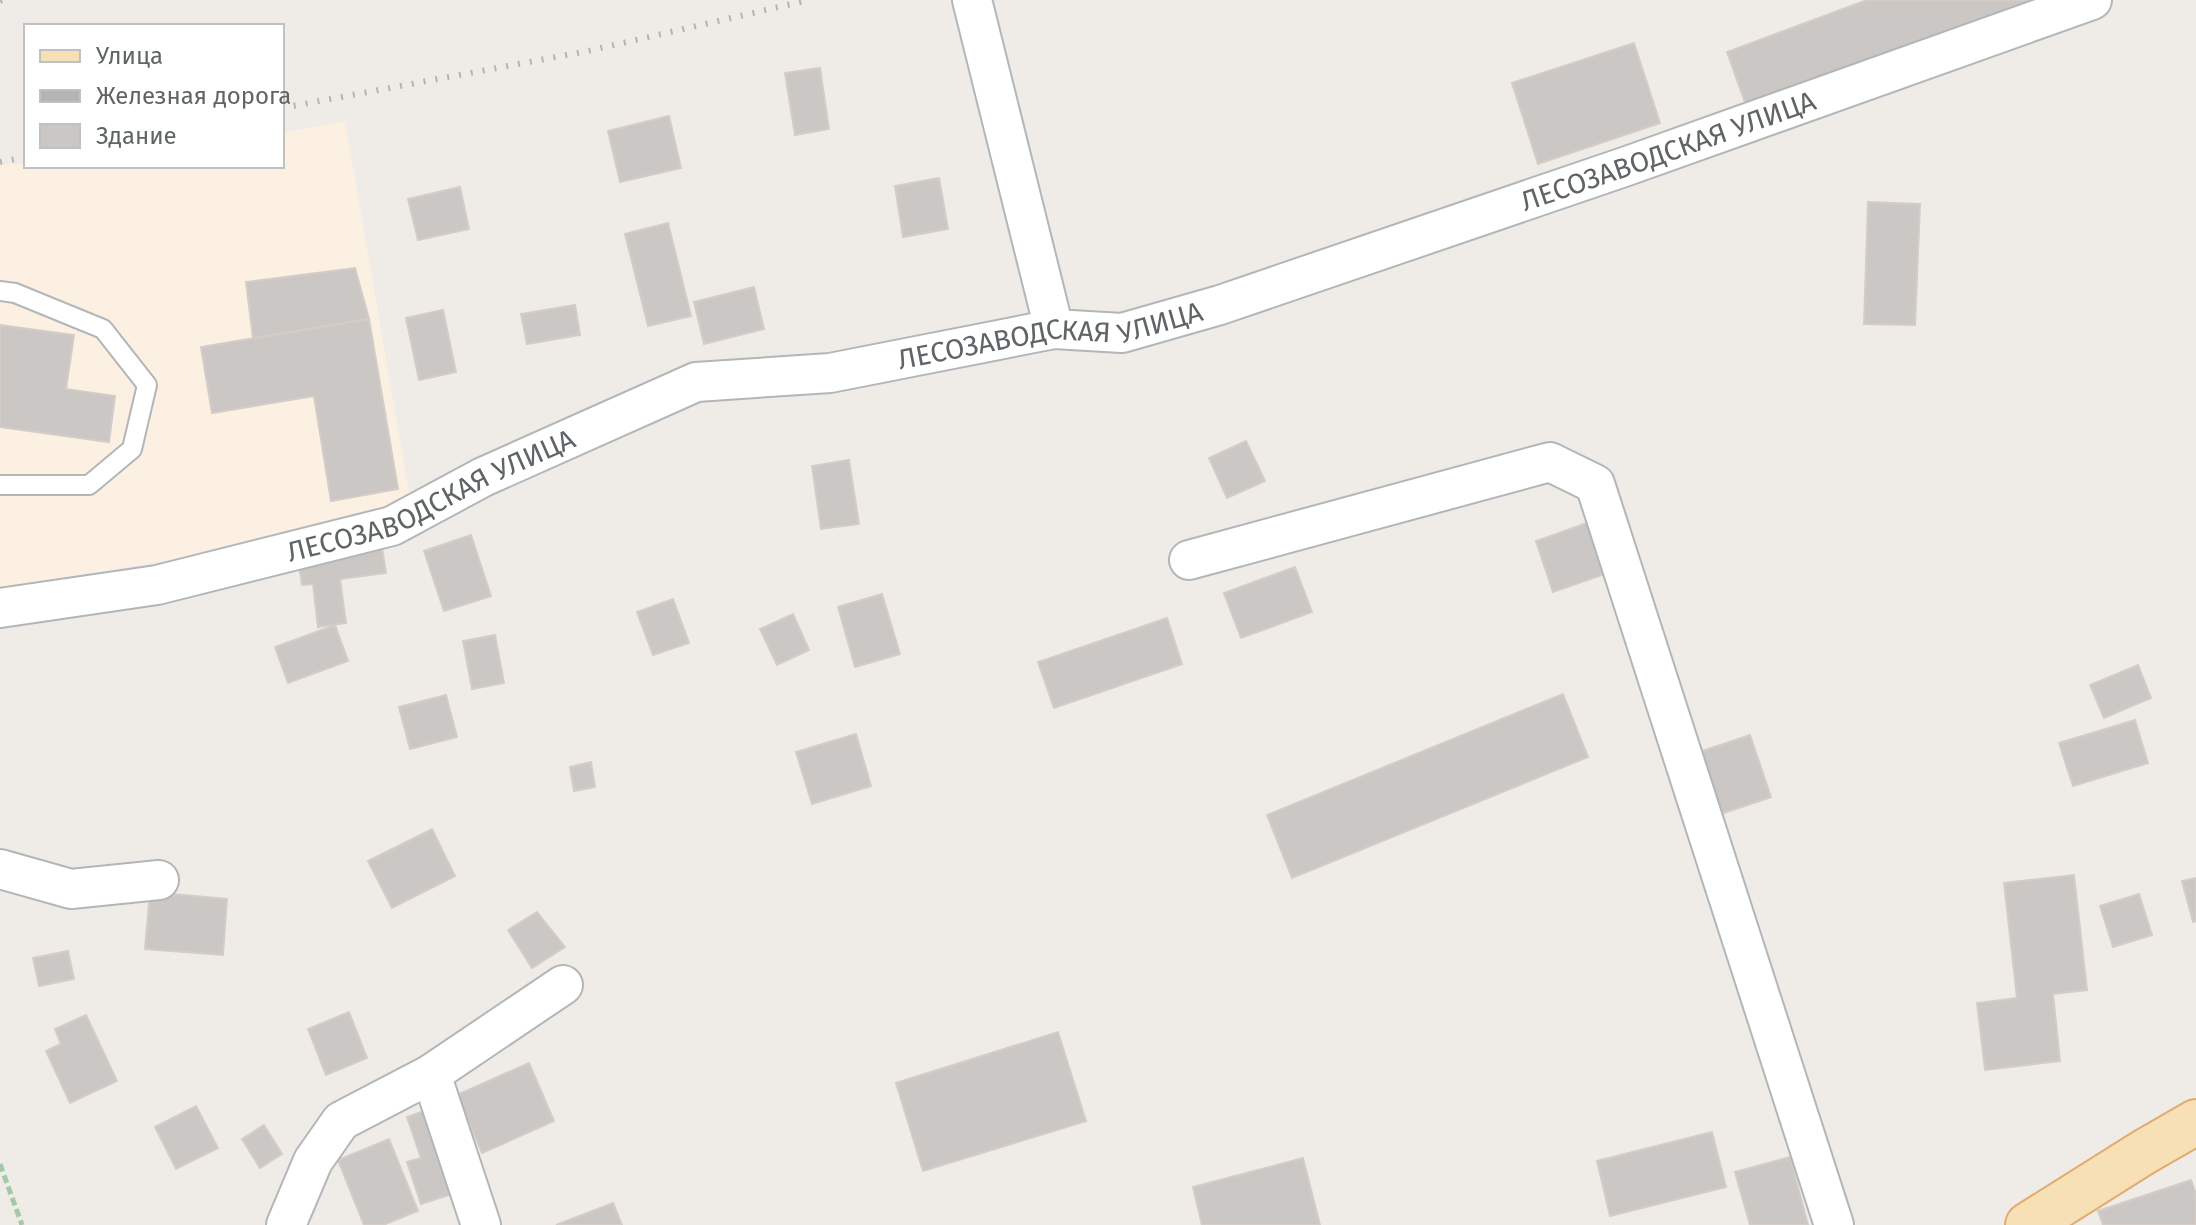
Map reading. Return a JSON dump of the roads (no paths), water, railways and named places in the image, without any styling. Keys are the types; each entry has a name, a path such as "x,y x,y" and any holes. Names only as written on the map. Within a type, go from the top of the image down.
{"main road":[{"path":"2028,1225 2196,1122"}],"street":[{"path":"972,0 1054,329"},
{"name":"ЛЕСОЗАВОДСКАЯ УЛИЦА","path":"0,608 157,585 392,526 483,477 696,382 830,373 1054,329 1122,333 1220,305 1627,166 2092,0"},
{"path":"1189,560 1550,462 1595,484 1834,1225"},
{"path":"0,869 71,889 159,880"},
{"path":"286,1225 313,1161 341,1121 431,1074 563,985"},
{"path":"431,1074 481,1225"}],"lane":[{"path":"0,291 15,293 103,329 147,385 132,449 89,485 0,485"}],"railway":[{"path":"284,108 588,51 809,0"},
{"path":"0,162 24,157"}]}
